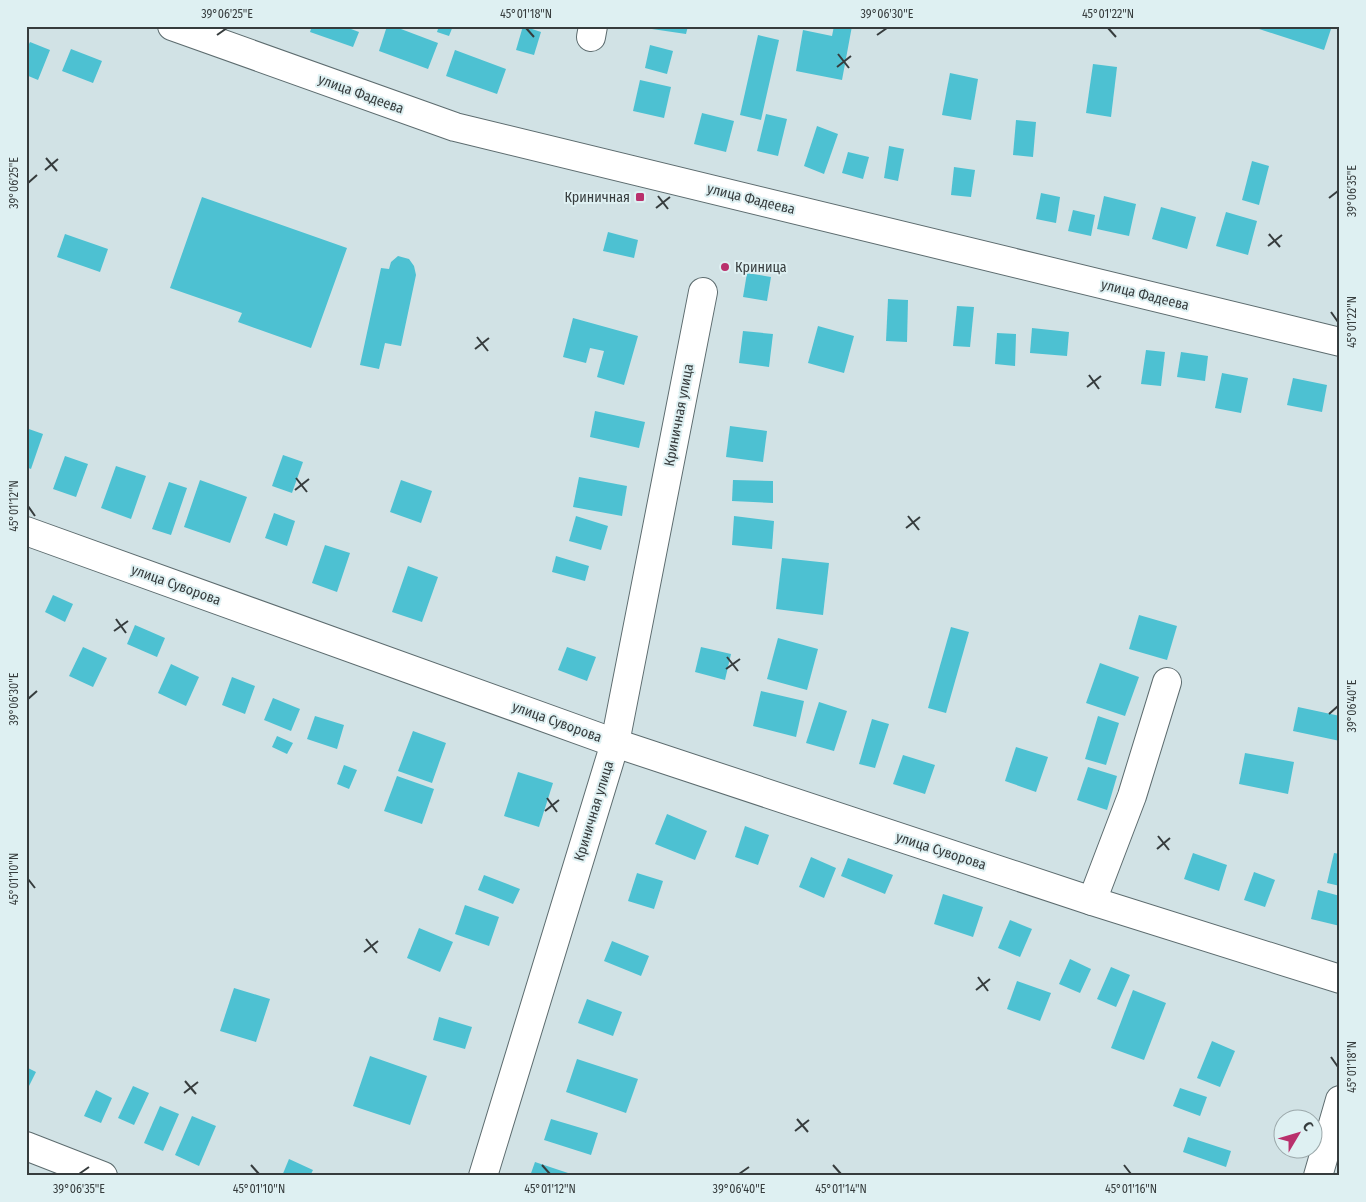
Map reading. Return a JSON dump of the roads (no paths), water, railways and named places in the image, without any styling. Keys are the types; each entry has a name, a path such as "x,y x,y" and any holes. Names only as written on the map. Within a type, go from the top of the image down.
{"street":[{"name":"улица Фадеева","path":"172,26 455,127 1340,342"},
{"name":"Криничная улица","path":"483,1176 615,743 703,292"},
{"name":"улица Суворова","path":"26,531 615,743 1092,901 1340,979"},
{"path":"1092,901 1132,796 1167,682"},
{"path":"1318,1176 1340,1100"},
{"path":"26,1146 103,1176"}],"place":[{"name":"Криничная","path":"640,197"},
{"name":"Криница","path":"725,267"}]}
